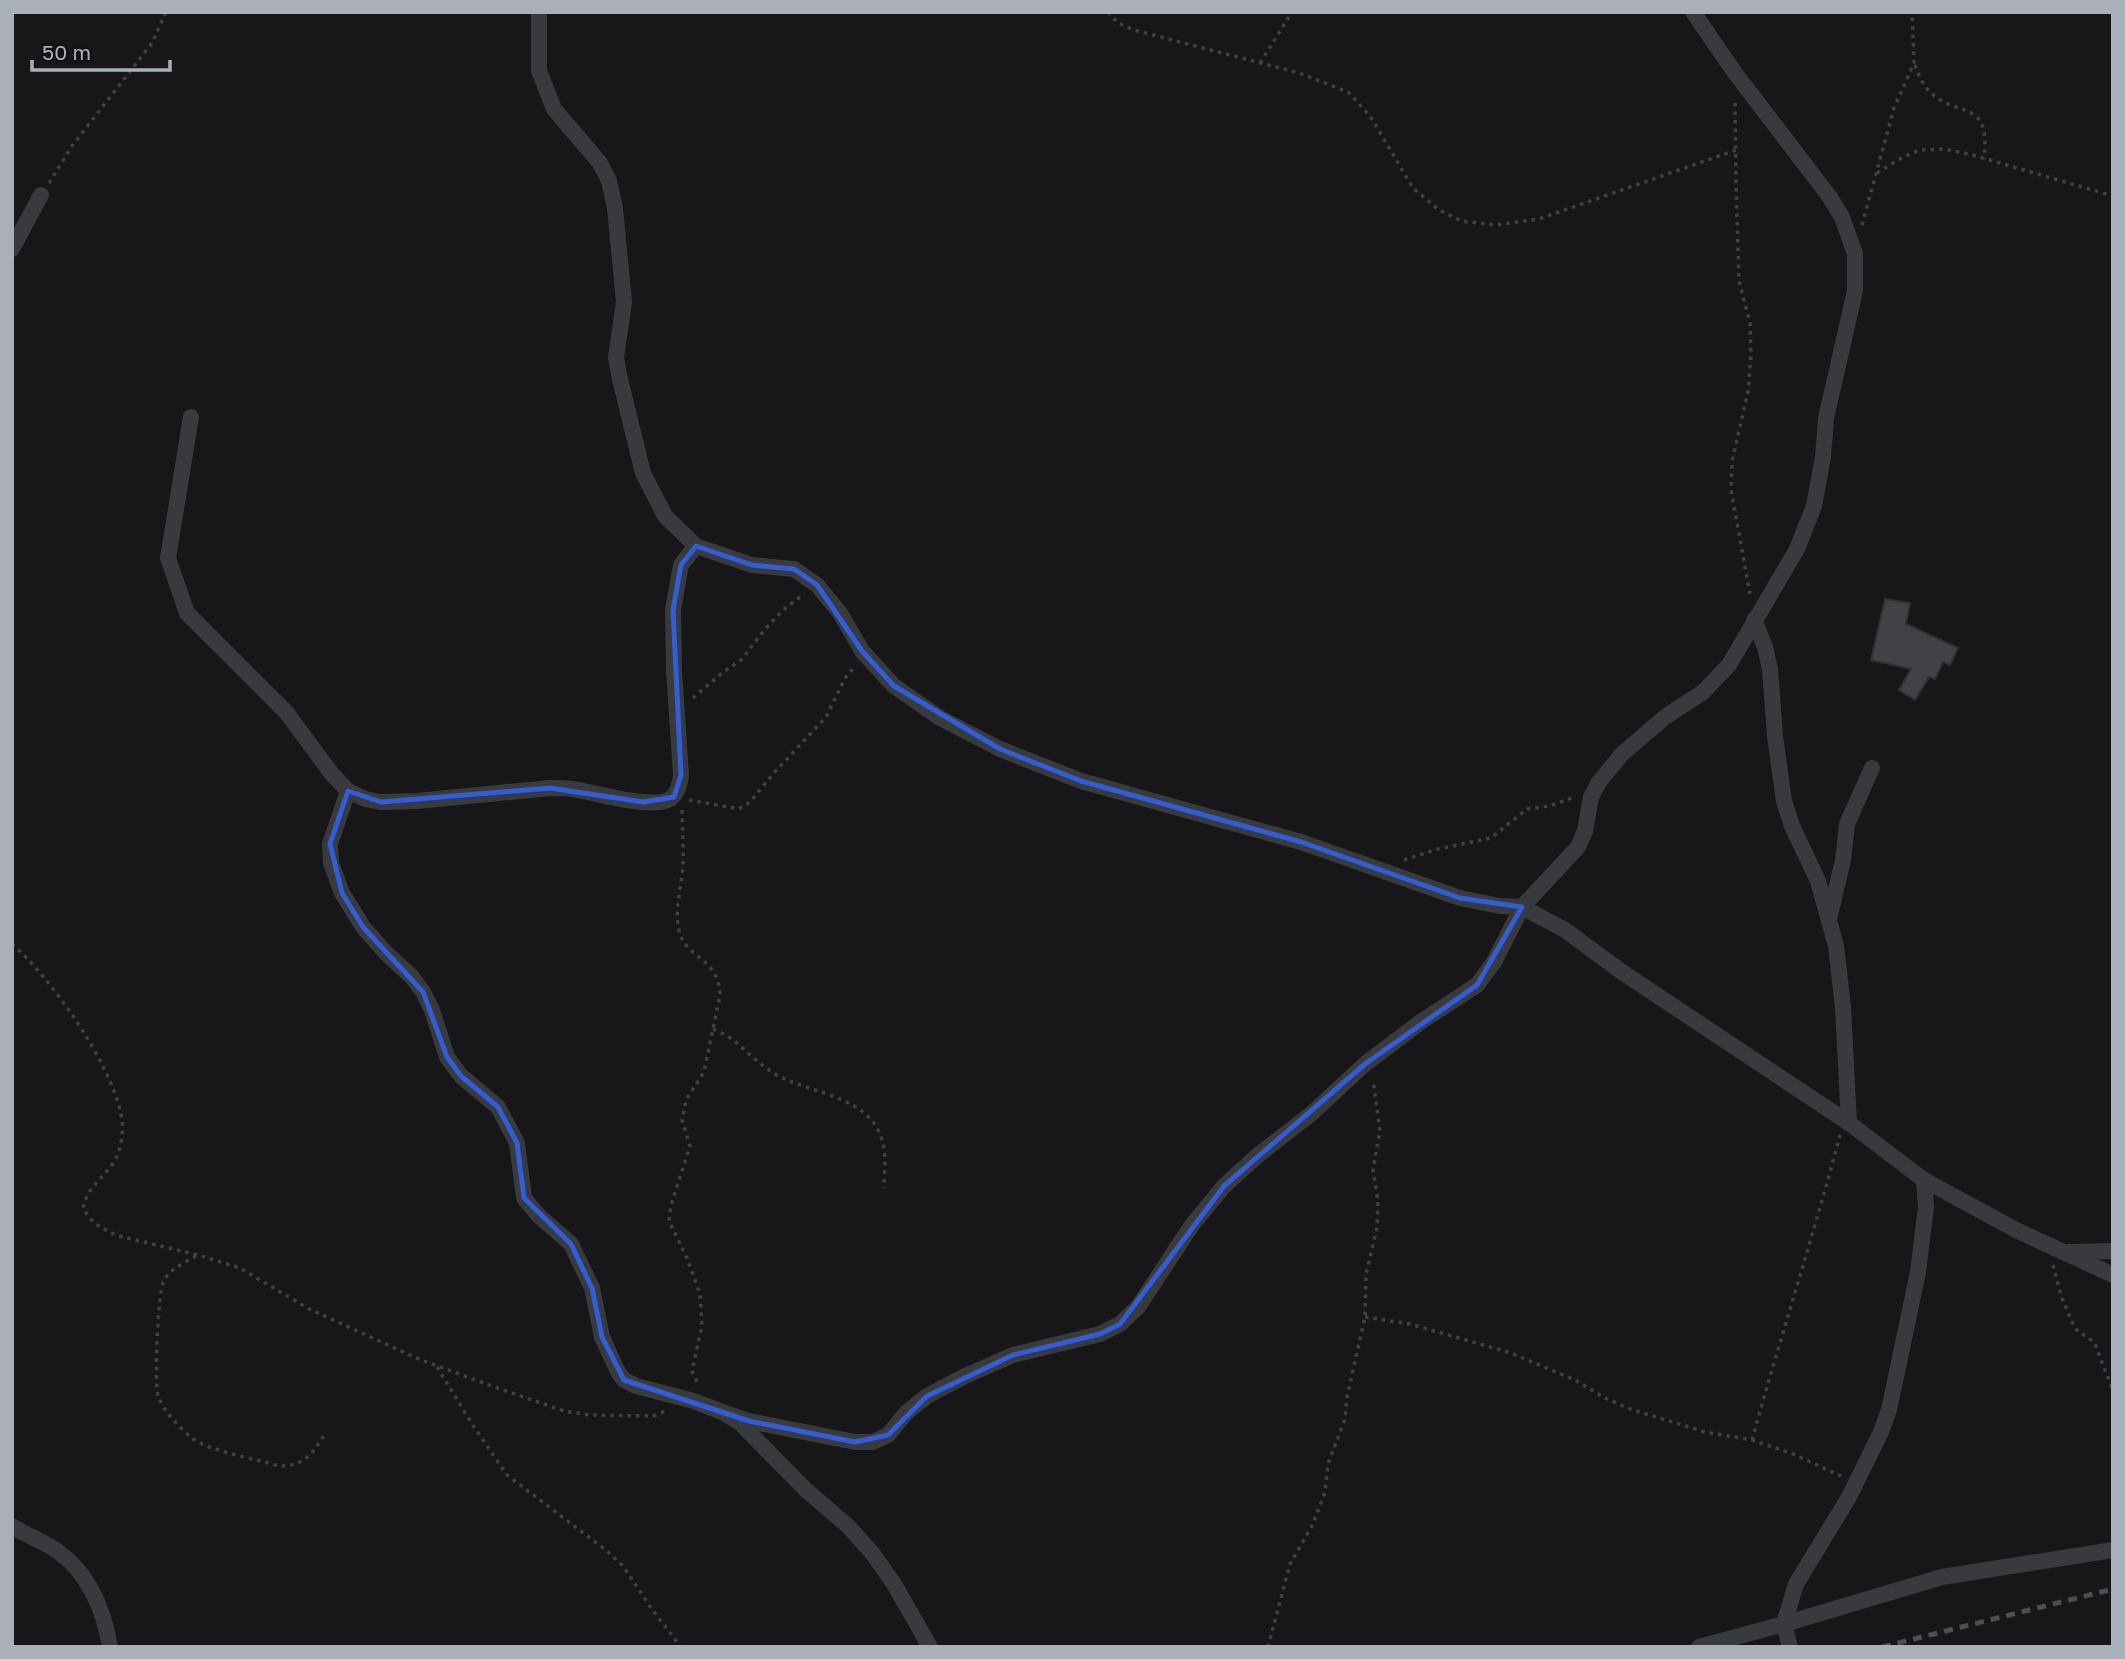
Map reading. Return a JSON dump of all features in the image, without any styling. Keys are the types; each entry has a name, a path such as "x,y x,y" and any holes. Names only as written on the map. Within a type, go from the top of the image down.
{"street":[{"path":"540,12 539,71 554,109 600,163 610,181 624,302 616,357 643,472 665,516 696,546 752,565 794,569 817,585 840,613 862,651 894,686 940,718 1000,749 1081,781 1301,842 1460,898 1500,906 1522,907 1565,930 1622,972 1846,1121 1924,1180 2016,1230 2113,1275"},
{"path":"348,791 331,844 331,863 342,893 363,927 423,992 432,1010 447,1057 461,1076 498,1107 517,1143 524,1198 538,1215 571,1244 592,1288 602,1337 624,1380 749,1421 855,1442 873,1442 888,1435 906,1413 927,1396 1013,1354 1100,1334 1120,1324 1138,1307 1192,1225 1224,1186 1311,1114 1370,1060 1477,985 1494,962 1522,907 1578,847 1585,831 1591,797 1599,782 1622,754 1665,717 1703,692 1730,665 1797,549 1814,506 1826,418 1855,291 1853,247 1842,217 1829,196 1735,73 1693,12"},
{"path":"12,249 41,195"},
{"path":"191,417 168,558 187,613 286,712 348,791 365,799 381,802 550,788 572,789 643,803 666,801 674,797 681,775 674,671 674,610 681,565 696,546"},
{"path":"1754,621 1770,669 1784,801 1792,826 1818,881 1836,946 1843,1007 1846,1121"},
{"path":"1829,922 1843,860 1847,824 1872,768"},
{"path":"1790,1647 1784,1624 1796,1584 1856,1483 1881,1433 1892,1399 1918,1272 1926,1207 1924,1180"},
{"path":"2063,1252 2113,1251"},
{"path":"708,1406 740,1423 806,1490 848,1526 873,1554 894,1584 930,1647"},
{"path":"12,1526 58,1551 80,1571 99,1608 110,1647"},
{"path":"1699,1647 1942,1577 2113,1550"}],"path":[{"path":"41,195 72,146 152,43 166,12"},
{"path":"1108,12 1118,23 1133,30 1299,73 1348,92 1370,116 1413,188 1439,210 1462,221 1496,225 1539,219 1736,150"},
{"path":"1260,63 1292,12"},
{"path":"1912,12 1914,63 1928,90 1963,108 1981,121 1985,132 1983,159"},
{"path":"1853,247 1867,212 1894,108 1914,63"},
{"path":"1735,73 1739,281 1750,323 1751,355 1748,392 1732,461 1731,490 1754,621"},
{"path":"1877,173 1920,150 1944,149 2113,196"},
{"path":"678,719 688,702 741,660 783,610 817,585"},
{"path":"12,944 48,982 71,1014 113,1088 122,1116 122,1137 115,1162 85,1198 83,1209 94,1223 115,1235 240,1268 309,1309 435,1365 564,1411 589,1415 653,1416 708,1406 692,1371 702,1325 700,1294 687,1258 669,1221 671,1205 690,1146 682,1120 686,1100 704,1072 720,995 710,965 686,945 680,934 677,917 683,864 681,799 739,809 750,802 826,717 840,686 859,662 862,651"},
{"path":"1379,868 1438,849 1491,838 1527,809 1570,800 1599,782"},
{"path":"713,1029 732,1038 777,1075 846,1100 867,1116 876,1126 884,1149 884,1188"},
{"path":"1268,1647 1290,1564 1313,1524 1325,1492 1328,1464 1345,1419 1364,1317 1366,1274 1377,1228 1378,1201 1373,1170 1380,1131 1370,1060"},
{"path":"1752,1440 1846,1121"},
{"path":"2037,1240 2055,1268 2061,1296 2073,1324 2078,1332 2095,1344 2113,1391"},
{"path":"198,1255 174,1269 163,1281 159,1307 156,1383 158,1398 193,1439 279,1465 290,1466 302,1462 325,1434"},
{"path":"1364,1317 1410,1324 1511,1353 1575,1380 1630,1409 1705,1432 1752,1440 1793,1454 1856,1483"},
{"path":"435,1365 507,1475 623,1566 681,1647"}],"highlighted area":[{"path":"696,546 752,565 794,569 817,585 862,651 894,686 1000,749 1081,781 1301,842 1460,898 1522,907 1477,985 1365,1064 1224,1186 1120,1324 1100,1334 1013,1355 927,1396 888,1435 855,1442 749,1421 624,1380 602,1337 592,1288 571,1244 524,1198 517,1143 498,1107 461,1076 447,1057 423,992 363,927 342,893 330,844 348,791 381,802 550,788 643,802 674,797 681,775 673,610 681,565"}],"building":[{"path":"1885,599 1910,603 1906,624 1958,648 1950,665 1943,662 1935,679 1929,677 1915,700 1899,690 1911,669 1871,660"}],"railway":[{"path":"1882,1647 2113,1589"}]}
